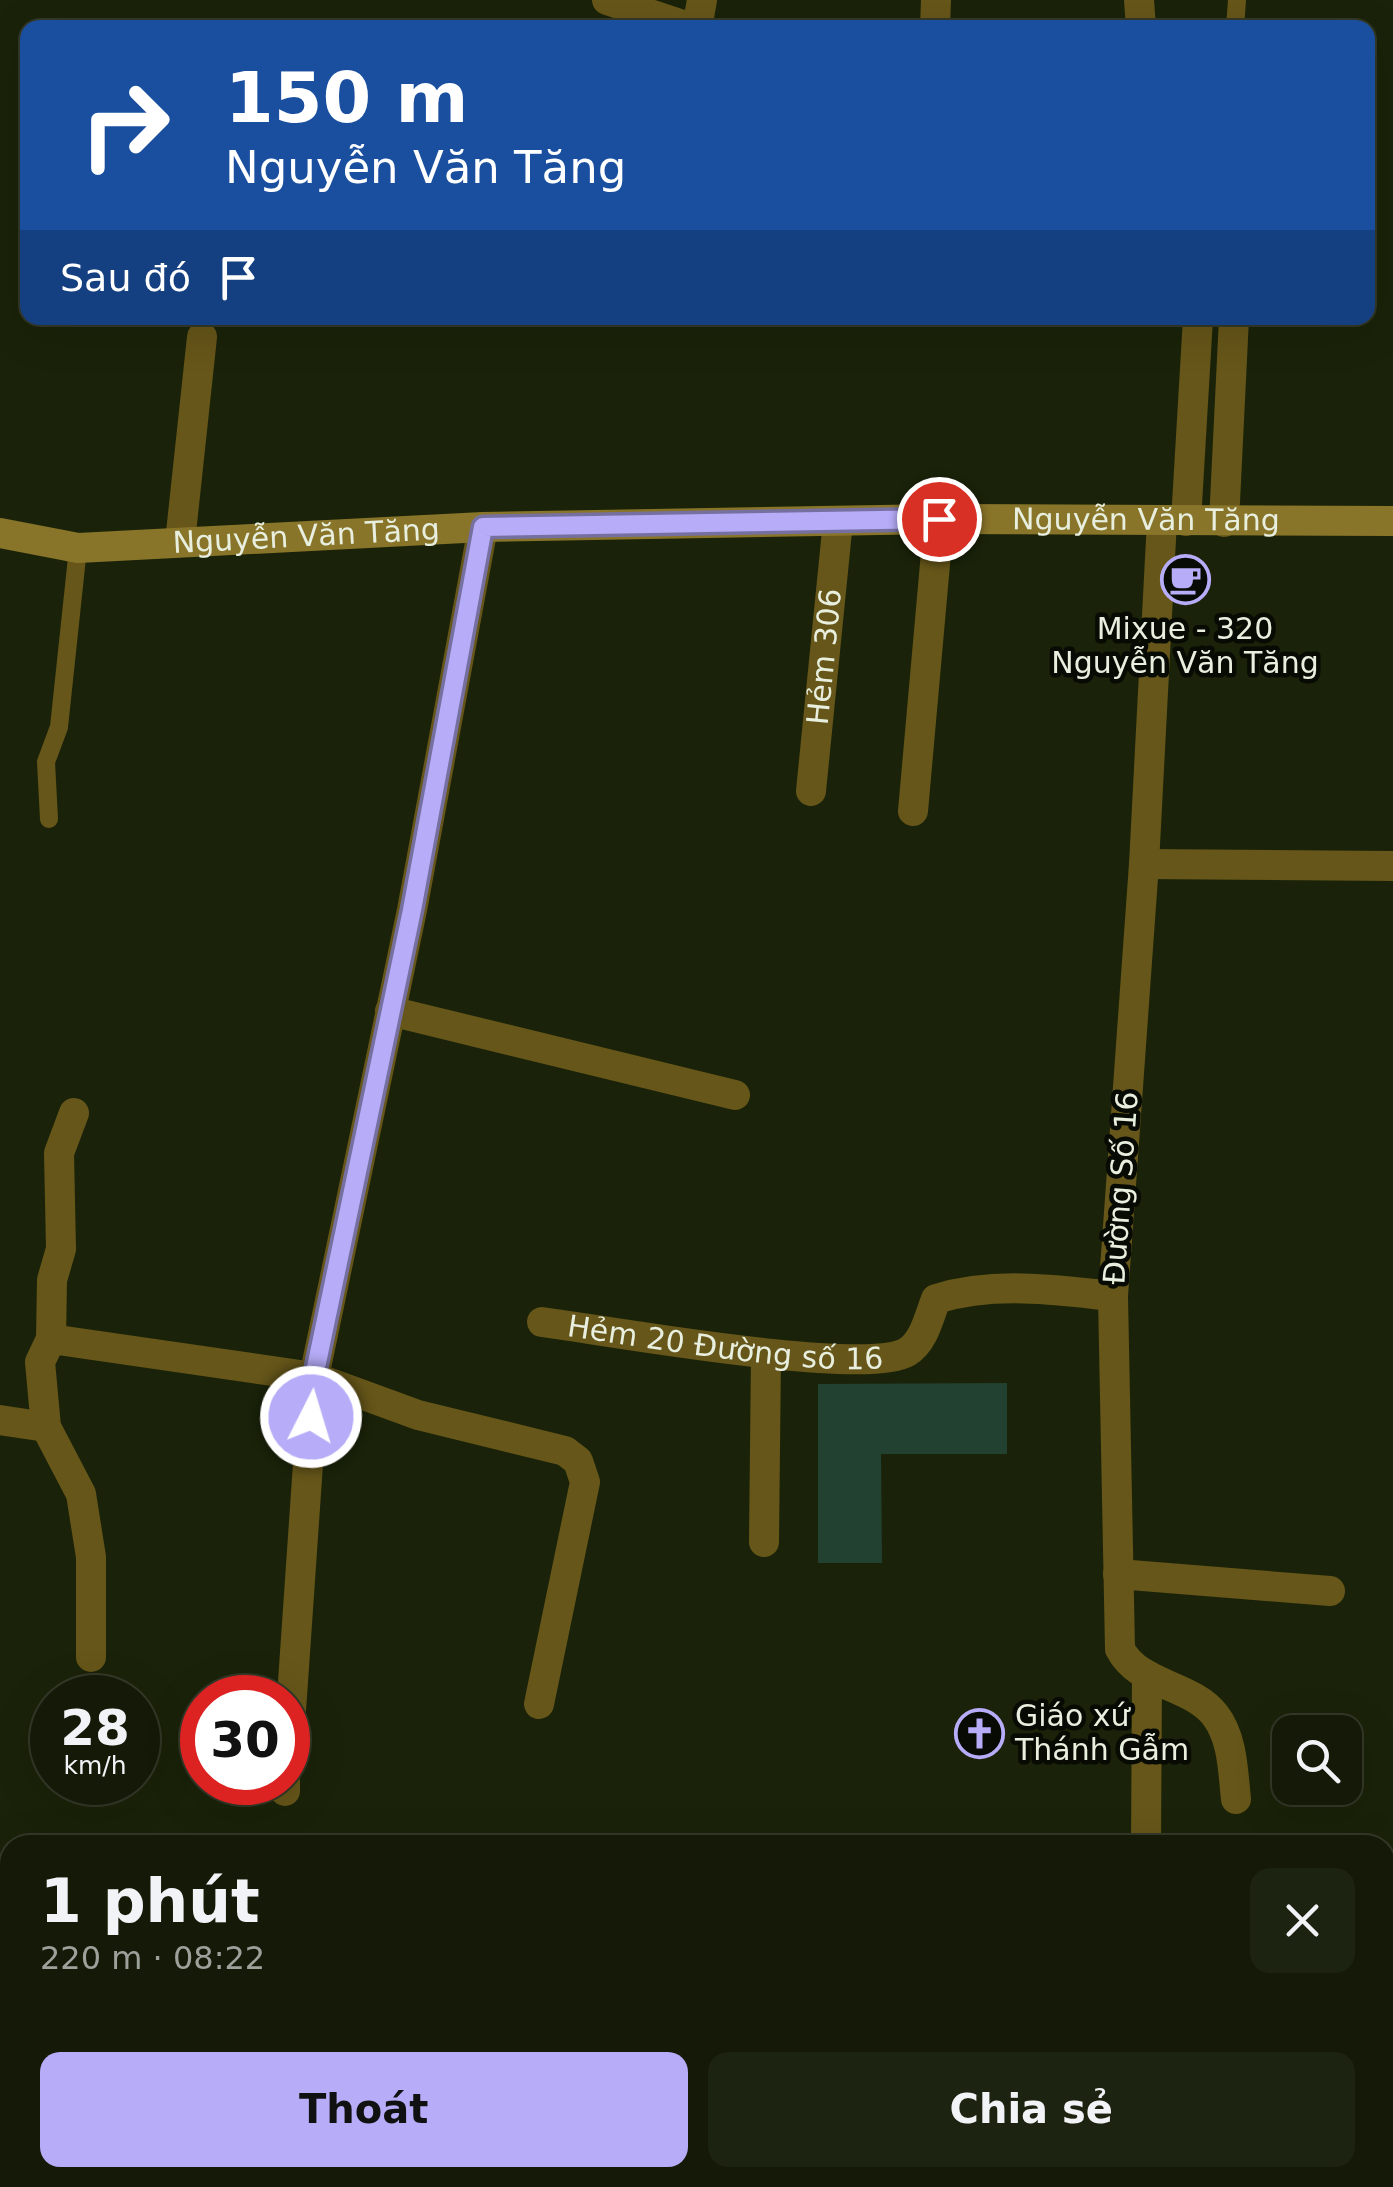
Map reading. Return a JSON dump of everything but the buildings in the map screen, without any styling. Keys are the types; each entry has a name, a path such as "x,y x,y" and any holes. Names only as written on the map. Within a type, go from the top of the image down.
{"main road":[{"name":"Nguyễn Văn Tăng","path":"0,533 78,548 483,527 939,519 1393,521"}],"street":[{"path":"607,0 669,20"},
{"name":"Đường Số 16","path":"1197,325 1174,520 1144,864 1113,1296 1120,1650 1129,1667 1214,1713 1228,1740 1236,1799"},
{"path":"1224,522 1234,325"},
{"path":"180,542 202,337"},
{"path":"912,811 939,519"},
{"name":"Hẻm 306","path":"811,792 838,521"},
{"path":"293,1675 314,1377 390,1011 483,527"},
{"path":"1144,864 1393,866"},
{"path":"390,1011 735,1095"},
{"path":"74,1113 60,1153 61,1249 52,1280 51,1339 40,1362 46,1427 81,1494 92,1557 91,1656"},
{"name":"Hẻm 20 Đường số 16","path":"542,1322 766,1354 903,1354 918,1344 936,1300 961,1292 1020,1287 1113,1296"},
{"path":"51,1339 314,1377 418,1415 565,1451 578,1461 585,1482 539,1704"},
{"path":"764,1542 766,1354"},
{"path":"0,1420 46,1427"},
{"path":"1118,1574 1330,1590"},
{"path":"1146,1835 1147,1675"}],"lane":[{"path":"49,819 46,762 60,727 78,548"}],"place":[{"name":"Mixue - 320 Nguyễn Văn Tăng","path":"1185,580"},
{"name":"Giáo xứ Thánh Gẫm","path":"980,1733"}],"route":[{"path":"311,1417 314,1377 412,910 483,527 939,519"}]}
